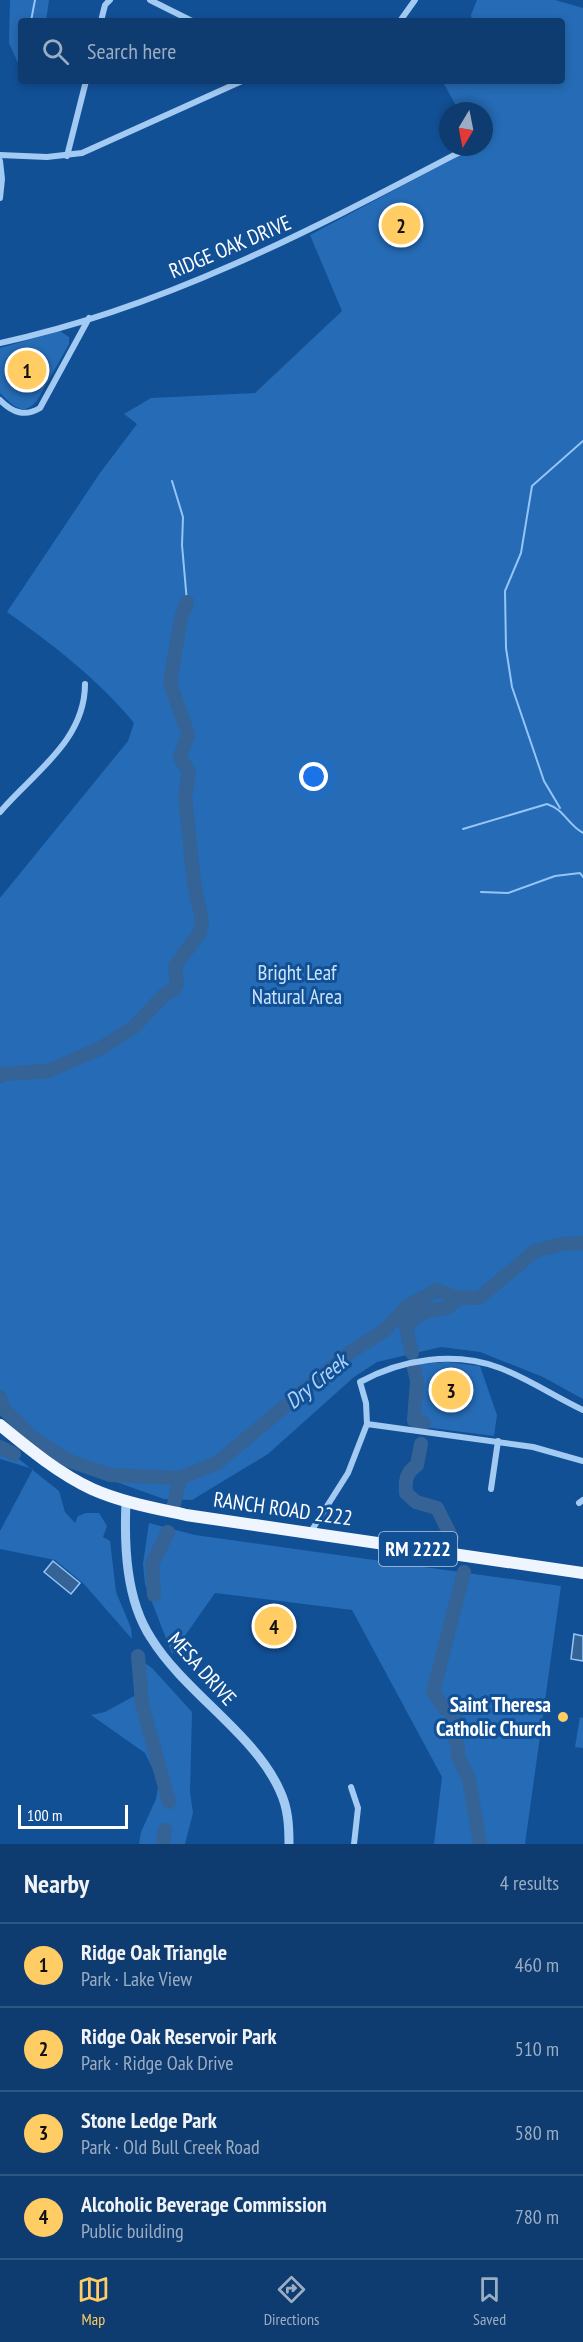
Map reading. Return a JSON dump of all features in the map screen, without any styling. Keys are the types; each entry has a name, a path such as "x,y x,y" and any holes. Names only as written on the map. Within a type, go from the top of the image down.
{"main road":[{"name":"RANCH ROAD 2222","path":"0,1425 60,1471 92,1488 126,1501 186,1515 583,1573"}],"street":[{"path":"102,18 105,5 110,0"},
{"path":"150,0 186,18"},
{"path":"402,18 415,0"},
{"path":"67,156 85,84"},
{"path":"0,155 67,156 96,149 236,84"},
{"name":"RIDGE OAK DRIVE","path":"2,341 89,318 185,286 316,228 452,156"},
{"path":"0,161 2,179 0,198"},
{"path":"0,400 15,412 26,414 40,408 89,318"},
{"path":"0,812 72,734 85,698 85,684"},
{"path":"310,1533 348,1473 367,1424 366,1403 360,1382 381,1371 418,1361 468,1360 500,1368 583,1410"},
{"path":"367,1424 498,1441 533,1447 583,1461"},
{"path":"490,1489 498,1441"},
{"name":"MESA DRIVE","path":"126,1501 124,1539 129,1579 149,1636 186,1682 246,1742 268,1769 281,1791 289,1818 289,1844"},
{"path":"351,1787 358,1808 354,1844"}],"green space":[{"path":"10,0 49,0 46,18 18,18 18,63 9,43"},
{"name":"Bright Leaf Natural Area","path":"477,0 555,0 583,8 583,1399 543,1377 480,1352 441,1347 377,1362 354,1377 268,1454 192,1500 164,1499 88,1472 45,1447 0,1408 0,898 128,741 134,723 106,692 74,663 7,612 100,473 137,424 124,414 151,398 255,393 342,311 310,235 458,156 493,156 493,102 454,102 444,84 565,84 565,18 472,18"},
{"path":"60,331 69,337 69,344 38,399 28,408 18,408 0,393 0,348"},
{"path":"447,1362 480,1366 497,1415 494,1436 408,1425 418,1364"},
{"path":"0,1444 30,1468 0,1459"},
{"path":"33,1470 59,1491 65,1512 75,1523 78,1516 86,1513 99,1513 107,1526 103,1537 110,1541 116,1592 131,1628 132,1639 84,1584 55,1560 0,1549 0,1531"},
{"path":"149,1523 195,1535 561,1586 525,1844 434,1844 442,1777 352,1610 215,1593 172,1654 145,1584 143,1564"},
{"path":"142,1661 152,1668 192,1712 190,1792 193,1813 185,1844 139,1844 141,1832 156,1799 159,1782 145,1753 91,1715 105,1712 136,1695"},
{"path":"580,1717 583,1718 583,1748 575,1747"}],"shaded area":[{"path":"53,1561 80,1583 71,1594 44,1572"},
{"path":"574,1634 583,1636 583,1661 571,1659"}],"waterway":[{"path":"32,18 35,0"},
{"path":"560,808 544,781 512,687 506,648 505,591 521,553 532,486 583,441"},
{"path":"172,481 183,517 182,545 187,602"},
{"path":"0,1077 2,1074 48,1071 101,1048 134,1027 163,996 174,989 177,984 175,966 200,932 202,921 194,883 185,796 189,772 180,757 188,734 170,683 181,618 187,602"},
{"path":"463,829 547,804 558,810 583,833"},
{"path":"481,892 508,893 555,876 580,873 583,877"},
{"name":"Dry Creek","path":"0,1397 4,1409 32,1437 67,1460 110,1475 180,1478 217,1463 349,1353 385,1330 406,1307 437,1290 454,1297 479,1298 535,1251 562,1244 583,1243"},
{"path":"412,1353 406,1328 416,1316 432,1310 447,1308 460,1297"},
{"path":"414,1368 417,1381 414,1420 424,1423"},
{"path":"421,1444 417,1465 407,1477 406,1493 416,1502 437,1508 452,1538"},
{"name":"Dry Creek","path":"0,1447 14,1454"},
{"path":"174,1504 180,1478"},
{"path":"154,1595 152,1564 168,1532"},
{"path":"464,1572 433,1692 445,1709 455,1713 458,1725 455,1740 458,1757 469,1779 480,1844"},
{"path":"138,1656 142,1704 169,1802"},
{"path":"163,1844 165,1830"}],"place":[{"name":"Ridge Oak Reservoir Park","path":"401,225"},
{"name":"Ridge Oak Triangle","path":"27,370"},
{"name":"Stone Ledge Park","path":"451,1390"},
{"name":"Alcoholic Beverage Commission","path":"274,1626"},
{"name":"Saint Theresa Catholic Church","path":"563,1717"}]}
